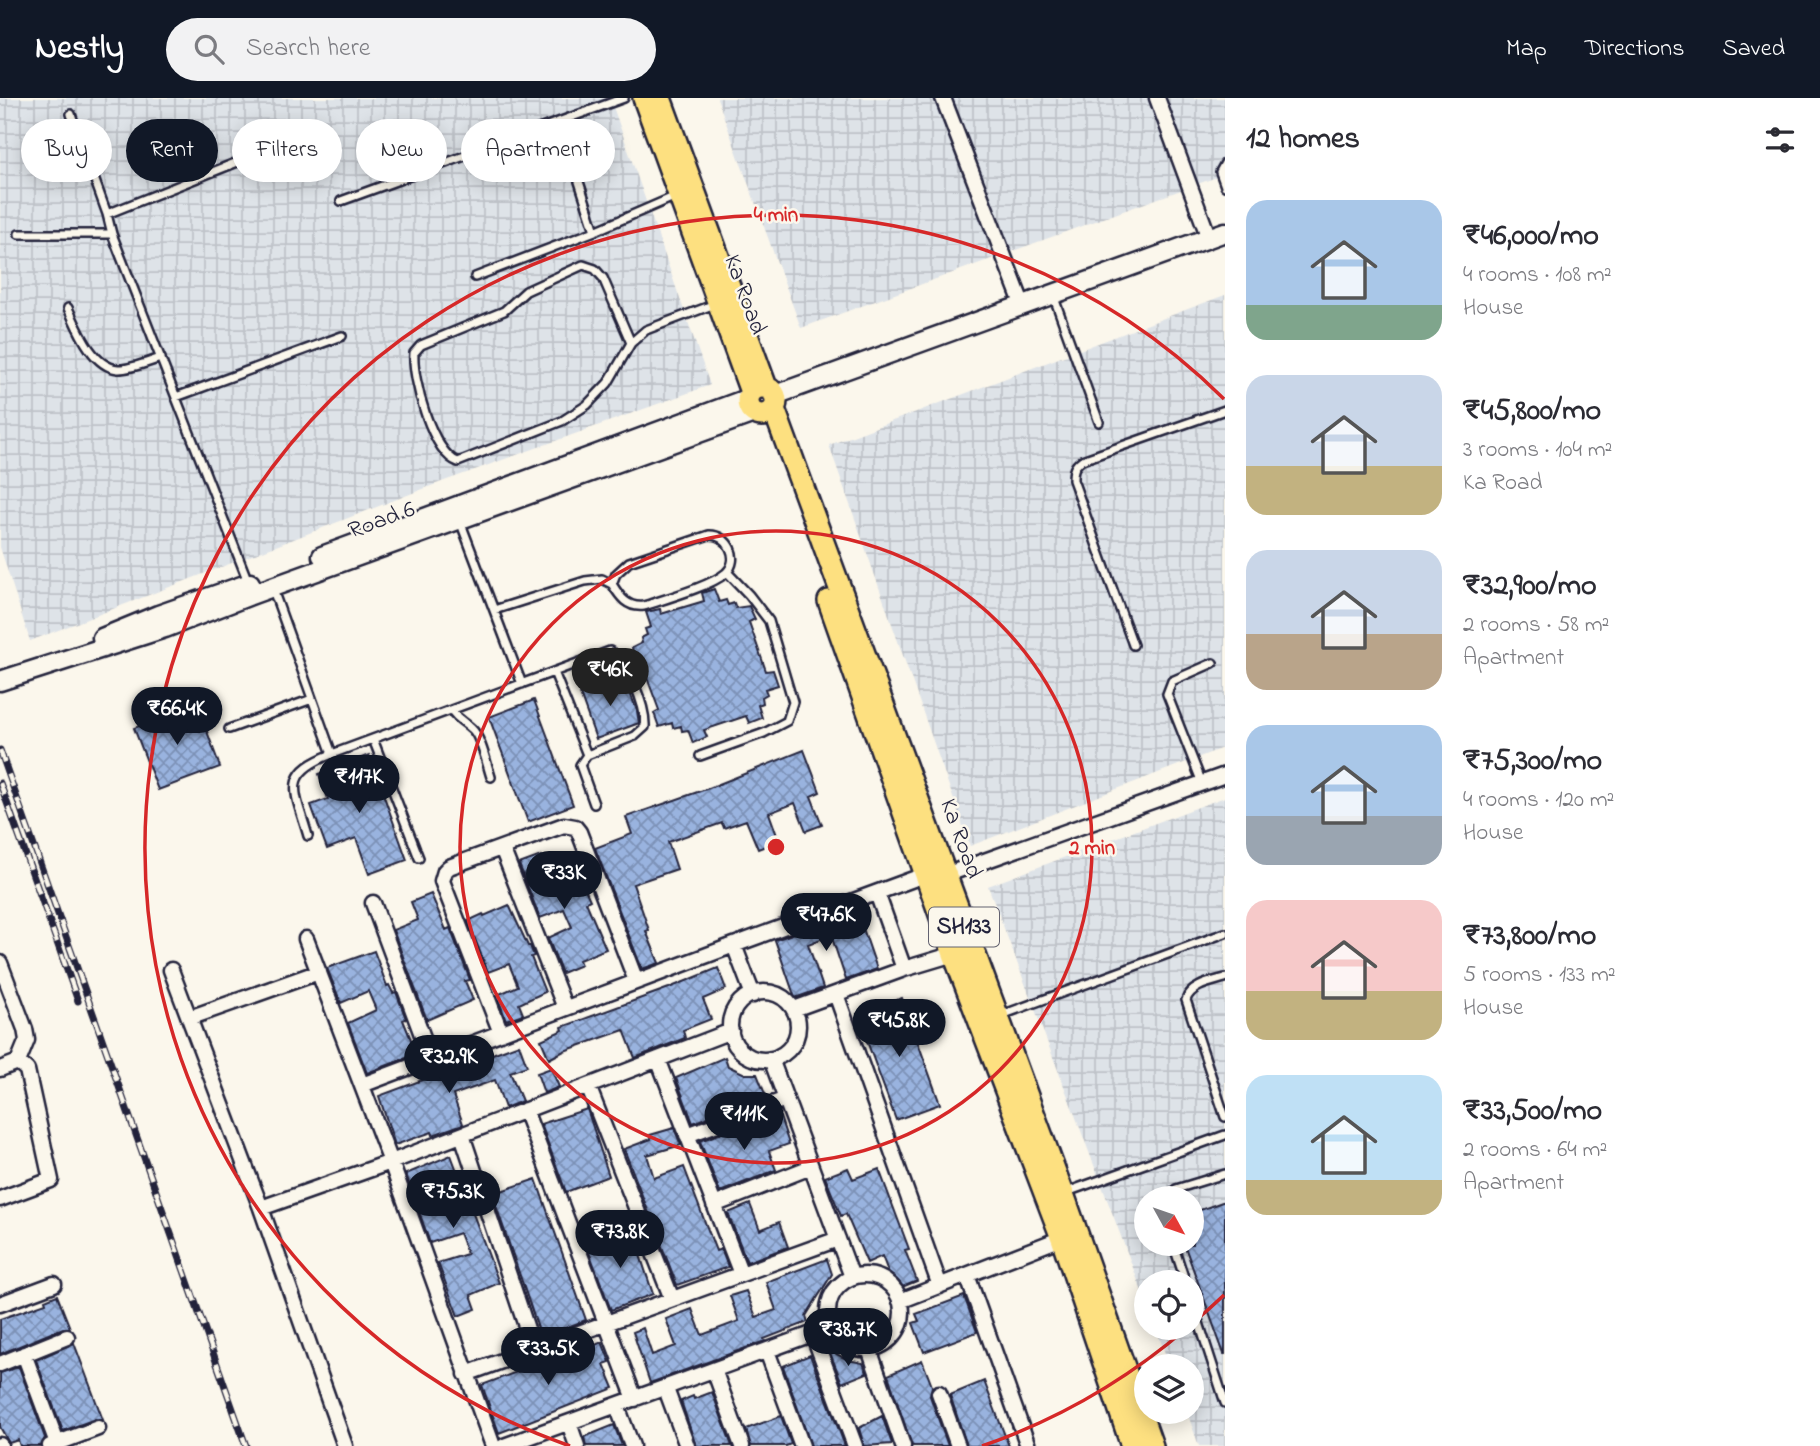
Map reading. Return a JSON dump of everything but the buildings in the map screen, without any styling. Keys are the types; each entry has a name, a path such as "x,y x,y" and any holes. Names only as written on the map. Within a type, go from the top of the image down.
{"main road":[{"name":"Ka Road","path":"644,98 719,302 762,401"},
{"name":"Ka Road","path":"660,98 762,401 936,875 998,1016 1152,1446"},
{"name":"Ka Road","path":"936,875 954,954 1062,1238 1132,1446"}],"street":[{"path":"943,98 1023,306"},
{"path":"1157,98 1217,235"},
{"name":"Road 6","path":"0,681 165,628 251,589 1217,235"},
{"name":"Road 6","path":"251,589 272,587 457,513"},
{"path":"362,1085 877,893 1225,775"},
{"path":"501,1032 442,881 449,867 564,825 575,827 636,981"},
{"path":"502,848 565,1008"},
{"path":"877,893 904,969"},
{"path":"373,903 430,1059"},
{"path":"306,939 391,1162 493,1446"},
{"path":"734,945 753,995"},
{"path":"794,1009 954,954"},
{"path":"0,963 27,1040 18,1062 0,1069"},
{"path":"171,970 261,1208 345,1446"},
{"path":"189,1018 319,972"},
{"path":"768,992 778,995 794,1009 798,1030 795,1040 781,1055 771,1059 750,1057 734,1041 731,1031 734,1011 740,1003 753,995 768,992"},
{"path":"836,994 940,1286"},
{"path":"0,1008 15,1002"},
{"path":"261,1208 391,1162 731,1031"},
{"path":"658,1059 741,1274"},
{"path":"771,1059 852,1277"},
{"path":"0,1199 51,1180 27,1070 18,1062"},
{"path":"588,1086 673,1299"},
{"path":"687,1135 786,1099"},
{"path":"525,1110 635,1399"},
{"path":"462,1135 534,1350"},
{"path":"714,1205 811,1167"},
{"path":"900,1301 1062,1238"},
{"path":"466,1374 838,1239"},
{"path":"863,1275 883,1280 892,1287 900,1301 901,1318 898,1329 880,1346 869,1349 846,1344 831,1327 829,1303 834,1292 852,1277 863,1275"},
{"path":"967,1275 1028,1446"},
{"path":"0,1304 54,1284"},
{"path":"504,1446 831,1327"},
{"path":"813,1334 855,1446"},
{"path":"0,1364 67,1337"},
{"path":"869,1349 903,1446"},
{"path":"766,1351 802,1446"},
{"path":"24,1354 53,1445 98,1428"},
{"path":"714,1370 742,1446"},
{"path":"666,1389 687,1446"},
{"path":"939,1393 958,1446"},
{"path":"617,1406 632,1446"},
{"path":"569,1423 578,1446"}],"lane":[{"path":"570,119 624,98"},
{"path":"71,114 112,234 251,589"},
{"path":"341,201 461,158"},
{"path":"1225,163 1220,172 1225,186"},
{"path":"107,214 232,164"},
{"path":"579,182 595,231"},
{"path":"475,277 680,195"},
{"path":"19,234 112,234"},
{"path":"631,343 603,278 595,269 583,265 526,291 504,311 421,345 414,353 415,380 441,449 450,459 458,461 562,421 587,405 608,383 631,343 646,330 719,302"},
{"path":"1053,295 1099,422"},
{"path":"68,308 85,344 100,361 118,369 161,358"},
{"path":"176,397 342,336"},
{"path":"1133,645 1073,480 1073,471 1076,464 1082,460 1225,410"},
{"path":"457,513 522,684"},
{"path":"494,610 585,581 602,579 612,584 621,599 636,607 644,606 719,578 732,566 733,557 727,541 722,536 709,534 629,562 616,574 612,584"},
{"path":"701,756 764,733 787,721 793,702 769,621 750,595 727,572"},
{"path":"272,587 332,754"},
{"path":"308,836 296,797 296,778 302,768 332,754 610,650 624,662 646,714 645,727 635,736 587,755 580,765 594,804"},
{"path":"1202,783 1167,694 1172,681 1213,663"},
{"path":"554,672 587,755"},
{"path":"229,729 312,699"},
{"path":"451,710 458,721 476,734 491,777"},
{"path":"373,739 419,858"},
{"path":"998,1016 1225,933"},
{"path":"1225,978 1194,989 1186,1000 1225,1117"},
{"path":"1063,1194 1225,1135"},
{"path":"1186,1186 1225,1174"},
{"path":"1204,1338 1225,1403"}],"shaded area":[{"path":"0,98 610,98 710,385 436,484 30,641 0,547"},
{"path":"717,98 1225,98 1225,174 801,328"},
{"path":"1225,295 1225,747 970,846 829,445"},
{"path":"1225,797 1225,1446 1199,1446 1191,1424 1204,1424 1204,1354 1165,1354 1160,1340 1204,1340 1204,1270 1134,1270 988,886"}],"railway":[{"path":"0,750 246,1446"},
{"path":"0,783 78,1001"}]}
